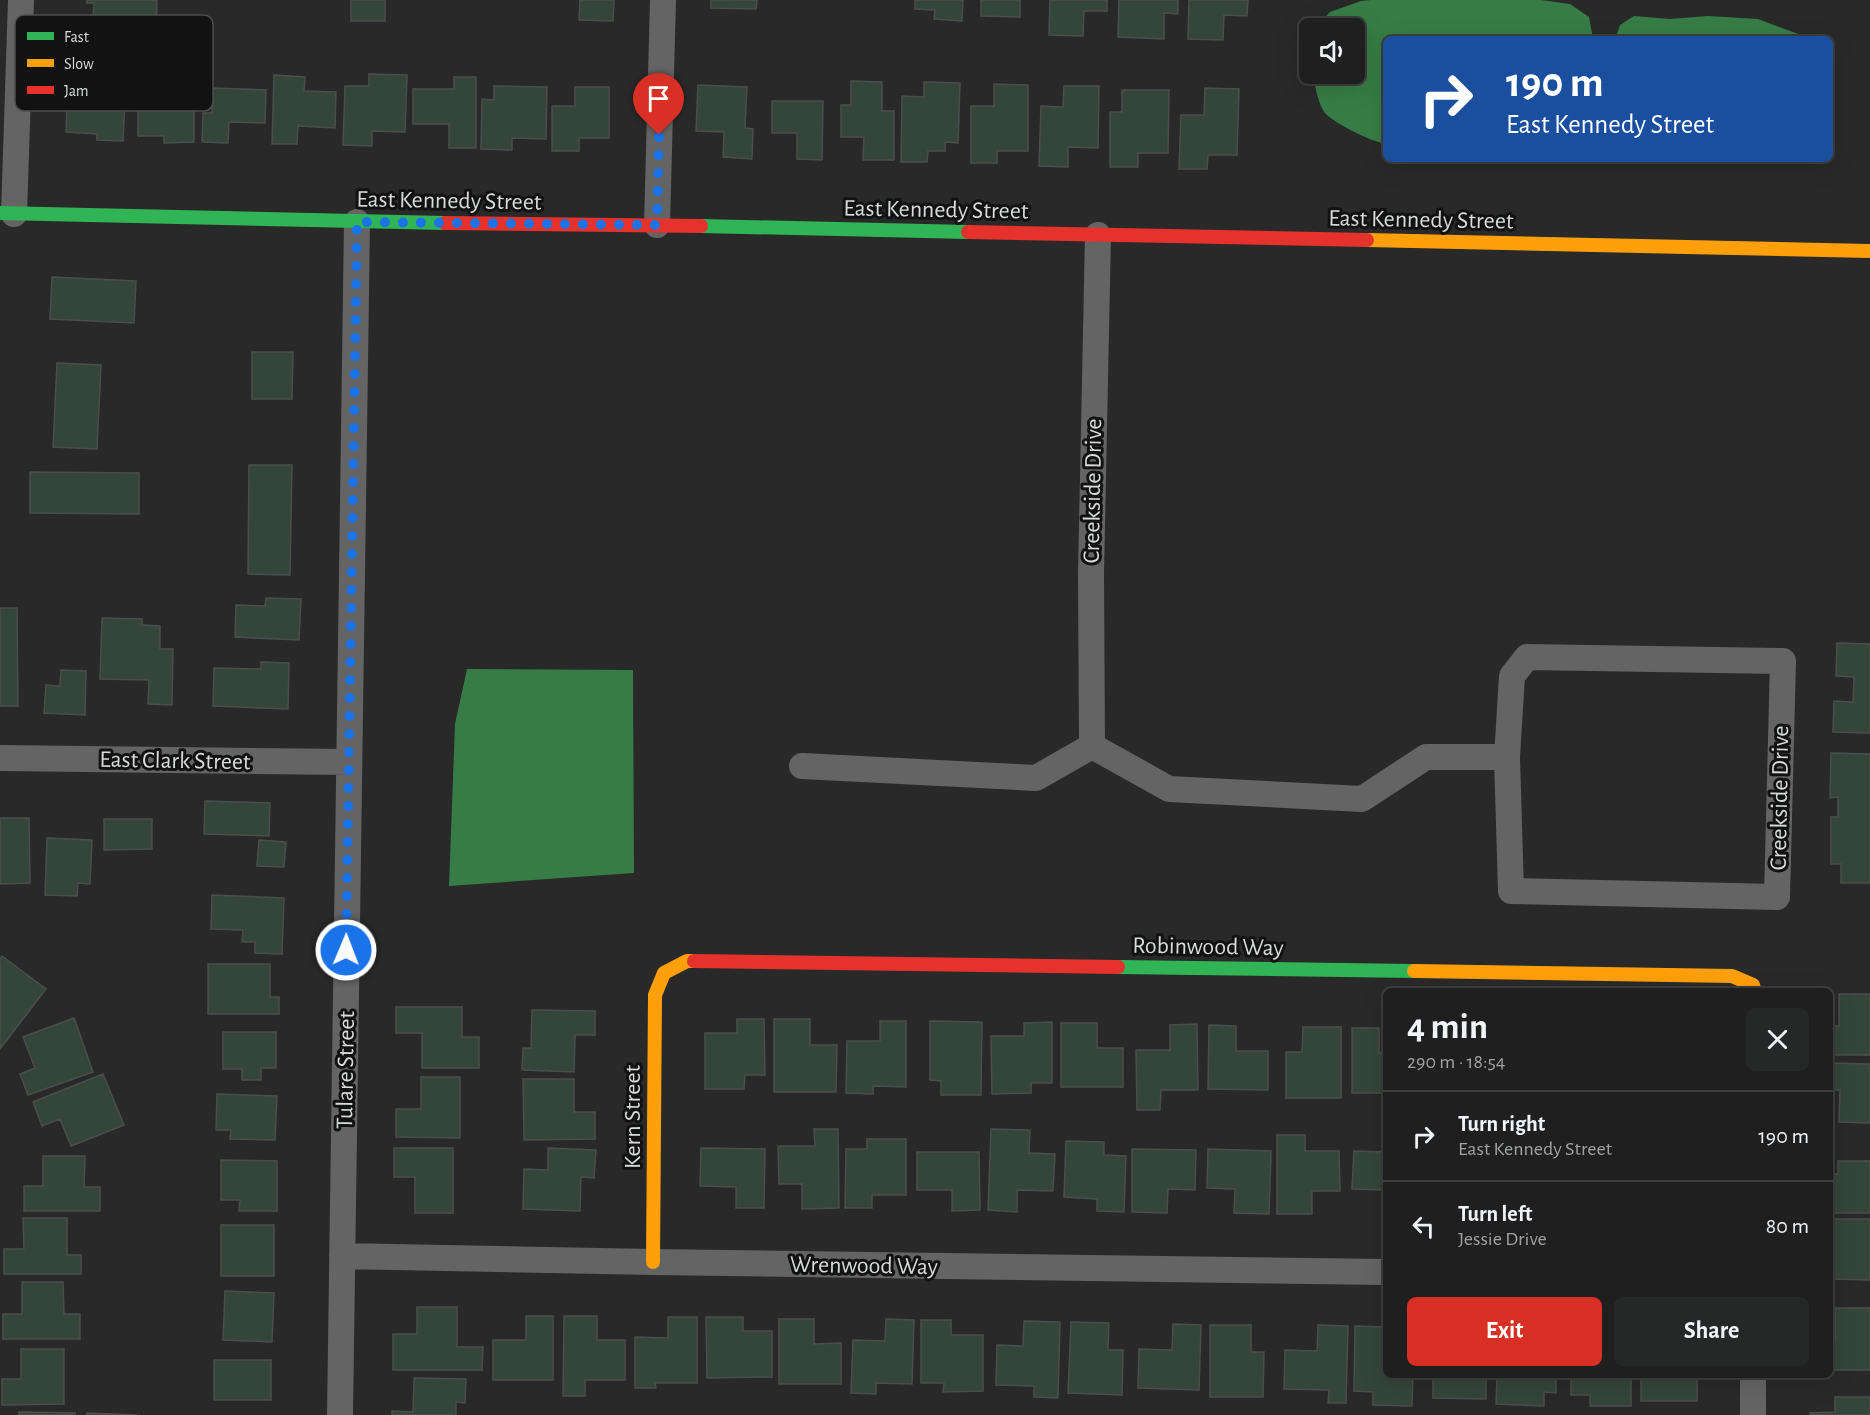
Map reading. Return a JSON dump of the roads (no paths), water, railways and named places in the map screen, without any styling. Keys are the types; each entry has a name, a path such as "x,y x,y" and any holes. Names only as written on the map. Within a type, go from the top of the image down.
{"street":[{"path":"20,15 21,0"},
{"path":"657,225 663,0"},
{"path":"7,213 15,91"},
{"name":"East Kennedy Street","path":"7,213 357,222 657,225 1870,251"},
{"name":"Tulare Street","path":"340,1415 357,222"},
{"name":"Creekside Drive","path":"1092,746 1091,541 1098,235"},
{"name":"Creekside Drive","path":"1527,657 1783,661 1777,897 1511,891 1507,757 1512,676 1527,657"},
{"path":"802,766 1036,778 1092,746 1169,789 1362,800 1426,757 1507,757"},
{"name":"East Clark Street","path":"0,758 350,762"},
{"name":"Robinwood Way","path":"664,973 687,961 1732,976 1754,988"},
{"name":"Kern Street","path":"653,1262 655,995 664,973"},
{"name":"Wrenwood Way","path":"342,1256 1383,1272"},
{"path":"1753,1378 1753,1415"}]}
